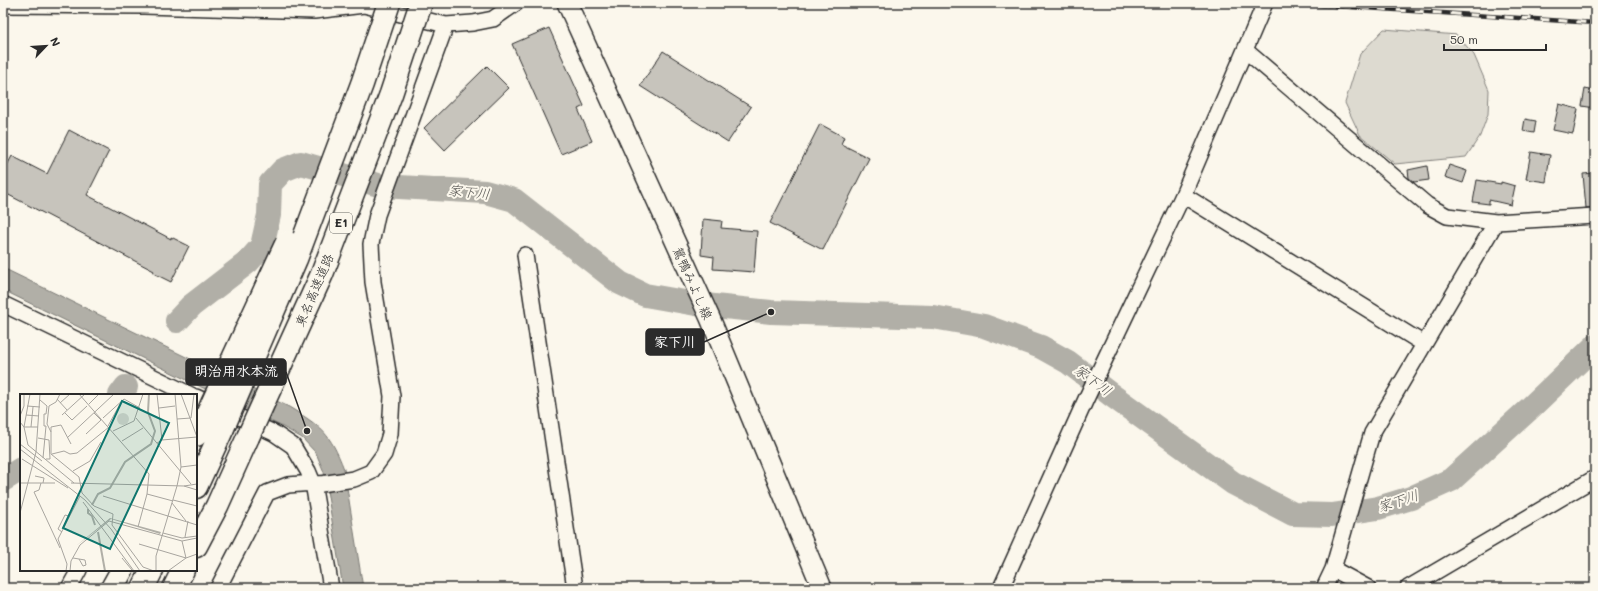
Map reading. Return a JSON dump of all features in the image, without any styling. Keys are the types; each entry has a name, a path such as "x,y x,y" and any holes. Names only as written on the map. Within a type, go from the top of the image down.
{"highway":[{"name":"E1","path":"197,482 208,427 296,258 362,84 389,3"},
{"name":"東名高速道路","path":"197,544 217,506 322,274 391,94 421,3"},
{"path":"112,588 121,571"},
{"path":"143,588 152,571"},
{"path":"174,588 183,571"}],"main road":[{"name":"鴛鴨みよし線","path":"567,3 710,318 822,588"}],"street":[{"path":"3,5 144,4 314,12 364,5 446,25 473,23 493,19 516,3"},
{"path":"1001,588 1086,399 1183,195 1265,3"},
{"path":"218,588 267,493 288,485 317,484 354,479 371,472 384,454 390,434 392,396 373,282 371,244 377,215 446,25"},
{"path":"1245,50 1426,205 1447,216 1496,222 1595,216"},
{"path":"1183,195 1424,344"},
{"path":"1324,588 1333,569 1372,433 1496,222"},
{"path":"525,255 575,588"},
{"path":"3,304 186,394"},
{"path":"197,399 274,433 293,446 317,484 331,588"},
{"path":"1408,588 1595,478"},
{"path":"1333,569 1368,588"},
{"path":"69,588 78,571"}],"shaded area":[{"path":"1384,29 1457,35 1474,55 1489,90 1488,114 1480,136 1466,157 1395,164 1360,135 1345,103 1360,54"},
{"path":"3,268 289,407 310,420 324,432 334,447 344,469 363,588 343,588 324,472 316,453 302,438 283,427 3,290"}],"building":[{"path":"549,28 584,106 578,109 592,141 561,154 512,44"},
{"path":"663,51 751,107 728,142 640,86"},
{"path":"487,66 509,88 445,150 424,128"},
{"path":"1585,89 1595,91 1595,108 1582,106"},
{"path":"1559,104 1578,109 1573,134 1553,130"},
{"path":"1525,119 1536,121 1534,133 1523,131"},
{"path":"820,124 844,137 841,144 869,158 823,250 770,223"},
{"path":"69,130 109,151 87,195 171,239 171,237 189,246 171,282 153,273 154,271 3,192 3,173 12,156 47,174"},
{"path":"1531,152 1550,155 1546,182 1526,179"},
{"path":"1449,165 1467,171 1463,183 1445,177"},
{"path":"1427,166 1429,180 1414,182 1409,178 1408,170"},
{"path":"1595,173 1595,207 1586,208 1583,174"},
{"path":"1477,180 1501,184 1501,182 1515,186 1511,205 1489,200 1489,204 1473,202"},
{"path":"703,219 722,221 721,228 757,231 754,272 713,269 714,257 701,255"}],"waterway":[{"name":"家下川","path":"177,321 191,306 248,262 262,246 269,215 270,184 283,170 301,163 382,186 485,192 514,200 620,283 645,295 696,304 771,312 933,317 984,326 1041,347 1068,362 1233,483 1293,514 1332,515 1378,508 1411,498 1451,480 1528,410 1595,346"},
{"name":"家下川","path":"121,394 126,387"},
{"name":"家下川","path":"3,480 20,470"}],"railway":[{"path":"1289,3 1595,23"}],"place":[{"name":"家下川","path":"771,312"},
{"name":"明治用水本流","path":"307,431"}]}
